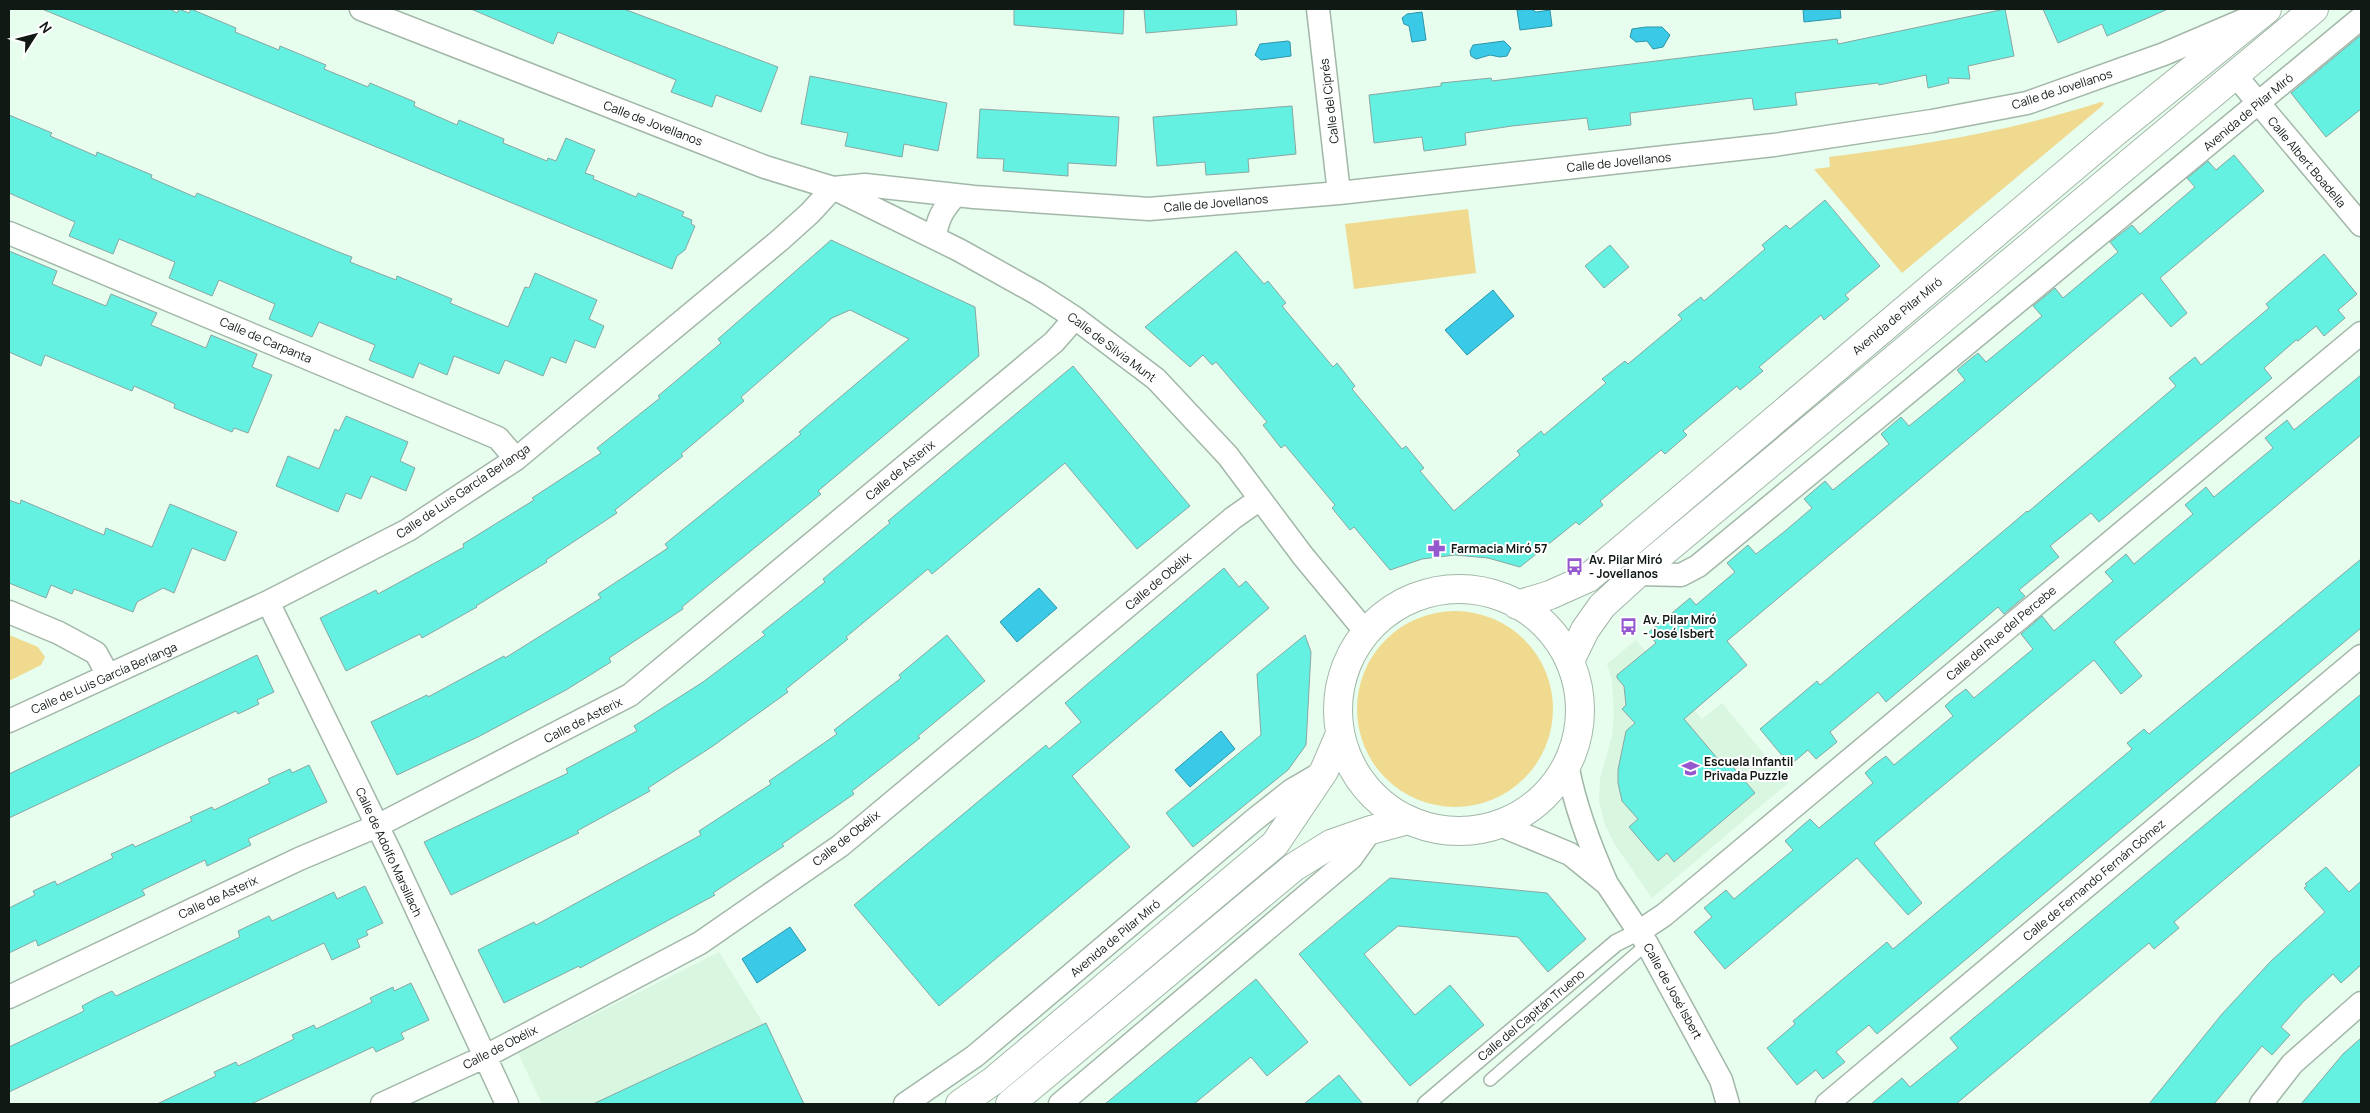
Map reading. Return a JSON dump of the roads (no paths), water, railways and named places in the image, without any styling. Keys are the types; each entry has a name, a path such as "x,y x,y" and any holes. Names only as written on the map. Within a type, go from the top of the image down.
{"street":[{"name":"Calle de Jovellanos","path":"361,9 765,166 833,188 865,185 955,196 1149,209 1340,193 1774,145 1932,121 2027,103 2164,54 2265,10"},
{"name":"Calle del Ciprés","path":"1318,9 1340,193"},
{"path":"1570,661 1585,630 1602,606 1637,574 2314,9"},
{"name":"Avenida de Pilar Miró","path":"1517,605 1550,595 1588,578 2114,133 2265,10"},
{"name":"Avenida de Pilar Miró","path":"1637,574 1681,576 1698,566 2361,18"},
{"name":"Calle Albert Boadella","path":"2235,76 2361,225"},
{"name":"Calle de Silvia Munt","path":"833,188 935,238 1038,294 1075,318 1156,379 1228,456 1303,556 1365,631"},
{"name":"Calle de Luis García Berlanga","path":"9,721 268,602 408,530 516,459 780,240 810,213 833,188"},
{"path":"935,238 936,222 955,196"},
{"name":"Calle de Carpanta","path":"9,233 490,434 498,438 516,459"},
{"name":"Calle de Asterix","path":"9,997 290,863 377,826 630,696 1054,342 1075,318"},
{"name":"Calle del Rue del Percebe","path":"1643,938 1664,915 2361,333"},
{"name":"Calle de Obélix","path":"382,1104 484,1056 700,943 840,846 1233,518 1260,499"},
{"path":"1451,588 1492,593 1517,605 1538,620 1556,638 1570,661 1580,692 1577,731 1568,769 1536,806 1500,825 1478,831 1446,830 1408,820 1381,803 1363,784 1351,764 1340,734 1337,711 1339,688 1347,656 1365,631 1384,613 1421,593 1451,588"},
{"name":"Calle de Adolfo Marsillach","path":"268,602 377,826 507,1104"},
{"path":"9,612 59,633 96,653 108,675"},
{"name":"Calle de Fernando Fernán Gómez","path":"1827,1104 2361,656"},
{"path":"960,1104 993,1081 1275,844 1324,771 1340,734"},
{"name":"Calle de José Isbert","path":"1568,769 1575,802 1587,840 1607,884 1643,938 1721,1080 1728,1104"},
{"name":"Avenida de Pilar Miró","path":"905,1104 974,1056 1254,820 1292,790 1324,771"},
{"path":"1010,1104 1294,867 1331,844 1408,820"},
{"name":"Calle de José Isbert","path":"1500,825 1570,854 1607,884"},
{"path":"1060,1104 1351,858 1371,830"},
{"name":"Calle del Capitán Trueno","path":"1426,1104 1616,943 1643,938"},
{"path":"2261,1104 2292,1064 2361,1003"}],"lane":[{"path":"1490,1080 1643,938"}],"water":[{"path":"1531,9 1536,12 1550,10 1552,26 1520,30 1517,10"},
{"path":"1803,9 1840,9 1841,18 1804,22"},
{"path":"1422,12 1426,40 1412,42 1409,26 1404,24 1402,18 1407,14"},
{"path":"1662,27 1670,35 1663,47 1653,49 1647,41 1636,42 1630,37 1632,29"},
{"path":"1504,41 1511,48 1507,56 1490,55 1476,59 1471,56 1470,51 1473,45"},
{"path":"1290,42 1291,56 1261,60 1255,55 1260,44"},
{"path":"1493,290 1514,316 1467,355 1445,330"},
{"path":"1039,588 1057,608 1017,642 1000,622"},
{"path":"1221,731 1235,749 1190,787 1175,770"},
{"path":"790,927 806,950 757,983 742,959"}],"place":[{"name":"Farmacia Miró 57","path":"1437,548"},
{"name":"Av. Pilar Miró - Jovellanos","path":"1575,566"},
{"name":"Av. Pilar Miró - José Isbert","path":"1629,626"},
{"name":"Escuela Infantil Privada Puzzle","path":"1690,768"}]}
